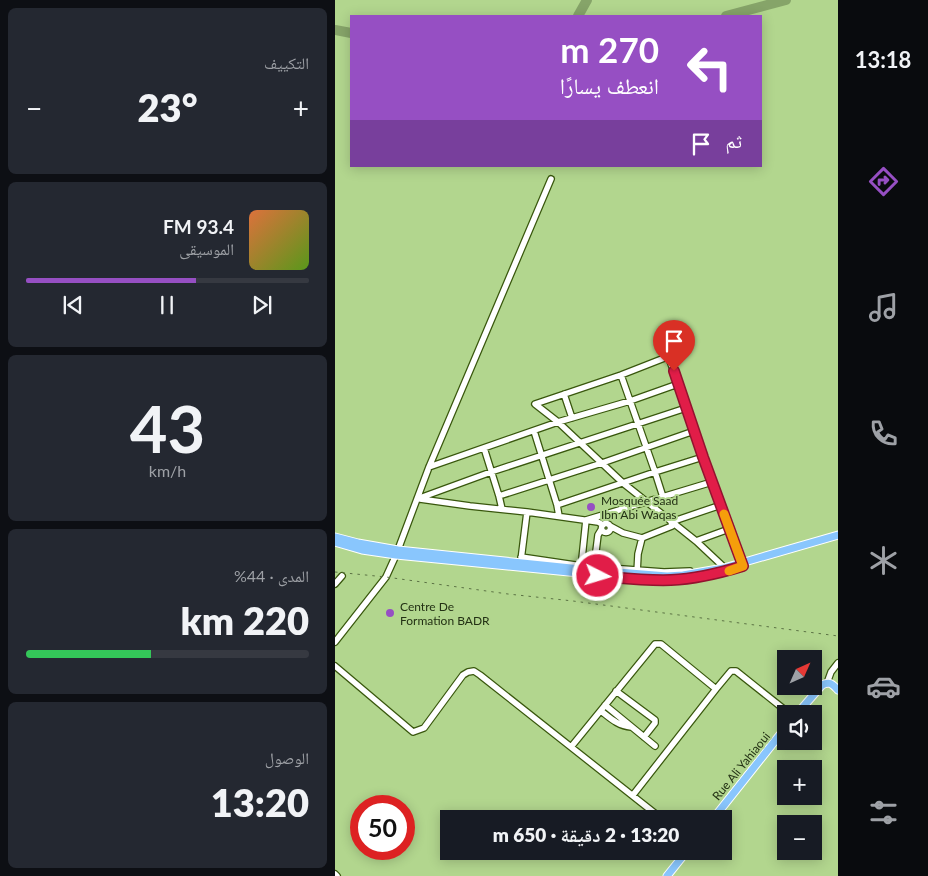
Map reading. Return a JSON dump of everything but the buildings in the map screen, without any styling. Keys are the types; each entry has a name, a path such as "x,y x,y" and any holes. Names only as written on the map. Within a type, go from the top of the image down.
{"main road":[{"path":"743,565 838,535"},
{"path":"335,537 397,552 581,570 637,572 667,576 743,565 838,540"},
{"path":"335,542 362,550 520,560 649,580 692,578 724,567"},
{"path":"804,705 818,687 827,683 838,690"},
{"name":"Rue Ali Yahiaoui","path":"720,810 777,738"},
{"path":"667,876 680,860"}],"street":[{"path":"335,642 386,576 429,468 551,179"},
{"path":"724,567 696,541 645,502 558,422 535,404 621,375 667,357 669,358 743,565"},
{"path":"621,375 663,497"},
{"path":"429,468 534,430 630,401 678,384"},
{"path":"564,394 572,418"},
{"path":"417,498 686,408"},
{"path":"534,430 559,516"},
{"path":"499,496 694,431"},
{"path":"484,448 502,509"},
{"path":"557,505 703,457"},
{"path":"585,520 712,482"},
{"path":"417,498 598,522 605,527 642,538 721,505"},
{"path":"520,560 527,512"},
{"path":"585,520 581,570 594,567 637,572 642,538"},
{"path":"594,567 598,535 605,527"},
{"path":"696,541 729,529"},
{"path":"335,584 342,576"},
{"path":"571,747 657,643 661,644 716,689"},
{"path":"827,683 828,677 838,663"},
{"path":"335,666 413,732 424,728 463,675 474,671 652,810"},
{"path":"633,795 731,671 736,671 778,705"},
{"path":"617,691 655,720 655,723 644,737"},
{"path":"603,708 655,746"}],"taxiway":[{"path":"579,15 587,0"},
{"path":"730,15 786,0"},
{"path":"335,30 350,33"}],"railway":[{"path":"335,572 838,636"}],"slow traffic":[{"path":"724,514 743,566 729,571"}],"place":[{"name":"Mosquée Saad Ibn Abi Waqas","path":"591,507"},
{"name":"Centre De Formation BADR","path":"390,613"}],"route":[{"path":"598,576 672,580 728,571 743,566 674,371"}]}
